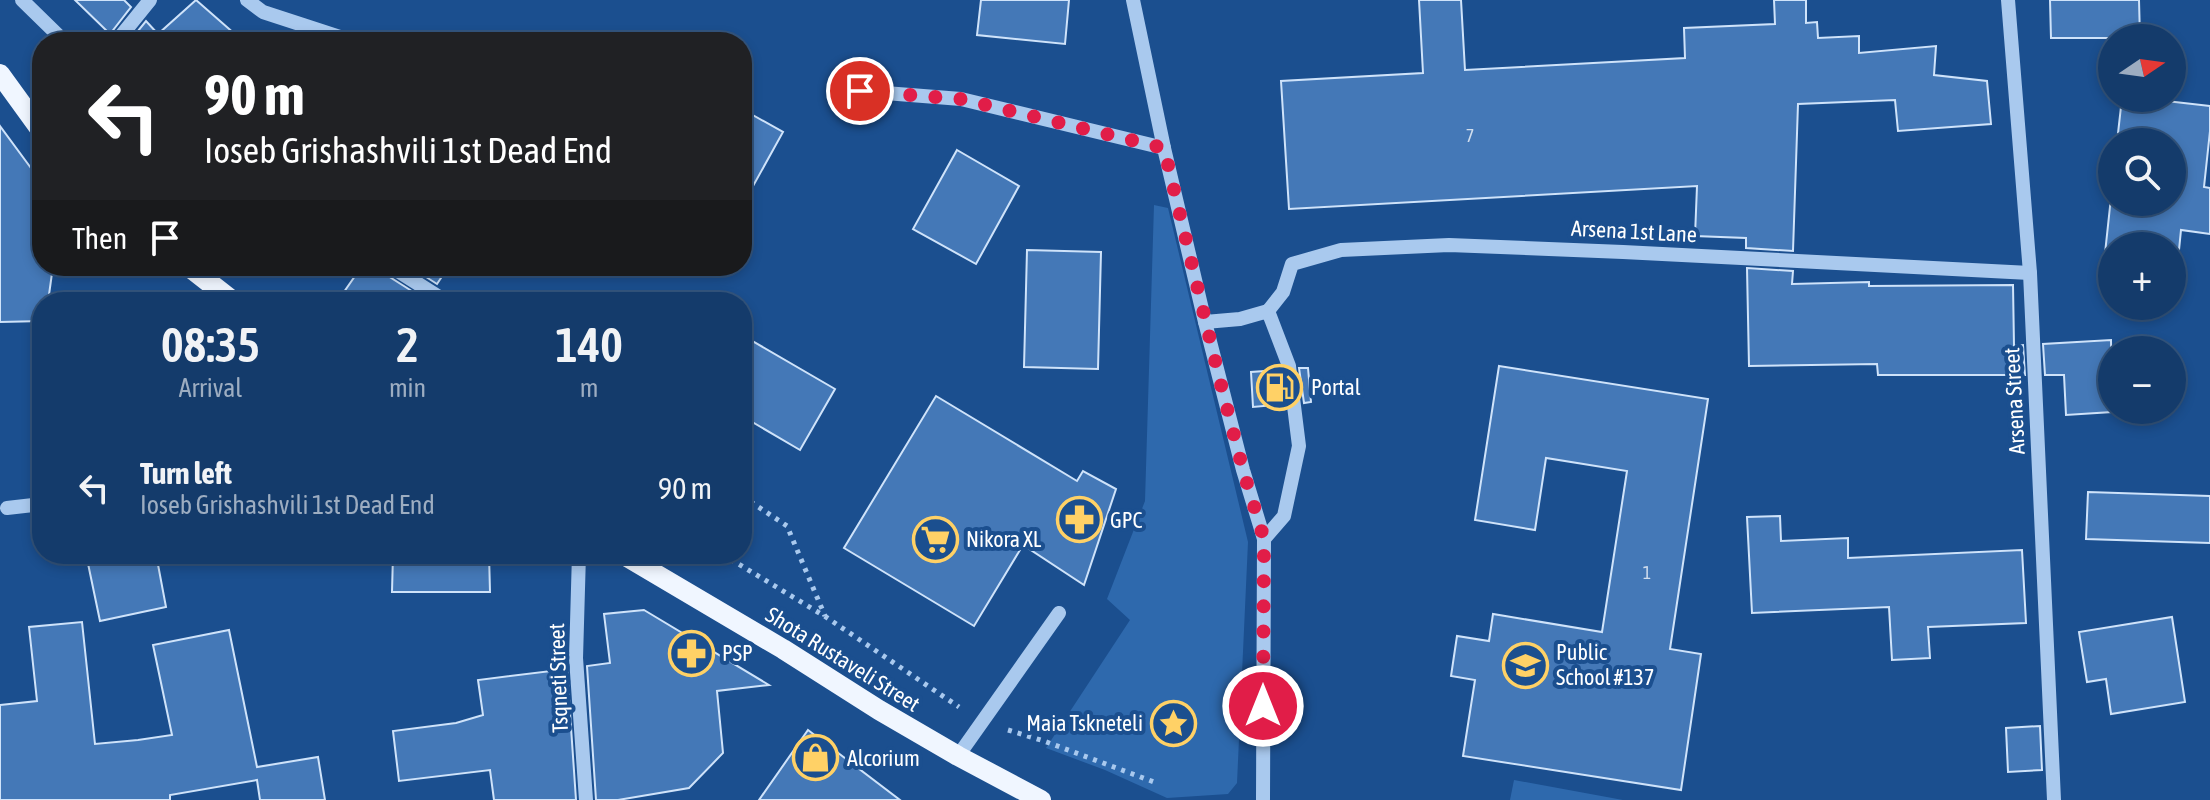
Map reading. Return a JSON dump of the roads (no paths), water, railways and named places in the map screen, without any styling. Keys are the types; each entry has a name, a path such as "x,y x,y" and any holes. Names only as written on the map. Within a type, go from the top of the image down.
{"main road":[{"path":"0,74 32,106"},
{"path":"204,276 223,292"},
{"name":"Shota Rustaveli Street","path":"639,564 879,710 1041,800"}],"street":[{"path":"22,0 55,32"},
{"path":"124,32 150,0"},
{"path":"247,0 263,12 324,32"},
{"path":"1133,0 1205,322 1264,539 1263,800"},
{"name":"Arsena Street","path":"2008,0 2030,273 2054,800"},
{"path":"860,91 961,99 1164,148"},
{"name":"Arsena 1st Lane","path":"1268,311 1283,292 1292,264 1341,250 1356,249 1449,245 1512,247 2030,273"},
{"path":"406,276 431,292"},
{"path":"1205,322 1240,319 1268,311 1289,366 1299,446 1284,516 1264,539"},
{"path":"7,508 32,505"},
{"name":"Tsqneti Street","path":"579,564 576,658 586,800"},
{"path":"958,756 1059,613"}],"place":[{"name":"Portal","path":"1280,387"},
{"name":"GPC","path":"1079,520"},
{"name":"Nikora XL","path":"935,539"},
{"name":"PSP","path":"691,653"},
{"name":"Public School #137","path":"1525,665"},
{"name":"Maia Tskneteli","path":"1174,723"},
{"name":"Alcorium","path":"816,758"}]}
